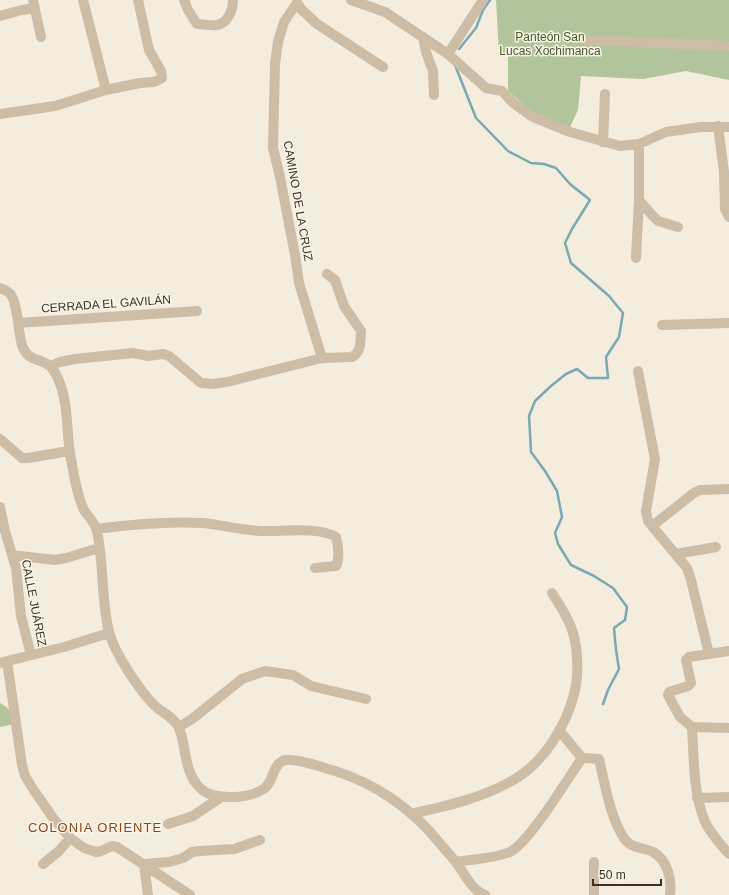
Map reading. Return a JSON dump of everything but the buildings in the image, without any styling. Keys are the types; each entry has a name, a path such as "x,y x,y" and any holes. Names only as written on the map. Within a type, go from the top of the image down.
{"street":[{"path":"83,0 106,90"},
{"path":"0,114 55,106 106,90 140,83 154,82 162,78 161,71 149,50 138,0"},
{"path":"184,0 188,10 197,24 216,26 222,23 229,16 233,0"},
{"path":"351,0 385,12 448,54 486,88 502,91 512,102 531,116 570,132 620,146 639,144 666,132 701,127 729,127"},
{"path":"448,54 483,0"},
{"path":"297,2 302,10 317,24 383,67"},
{"name":"CAMINO DE LA CRUZ","path":"297,2 284,22 278,42 275,64 273,148 289,223 299,283 322,358"},
{"path":"0,16 22,10 34,4 41,37"},
{"path":"423,37 426,52 433,71 434,95"},
{"path":"585,40 729,46"},
{"path":"603,142 605,94"},
{"path":"718,126 724,172 725,209 729,217"},
{"path":"636,258 639,144"},
{"path":"638,200 658,221 678,227"},
{"path":"51,366 60,362 75,359 134,353 148,356 163,354 169,356 201,383 213,384 227,382 322,358 352,357 360,351 361,330 344,306 335,280 326,274"},
{"path":"0,288 9,293 13,298 22,345 26,354 32,359 51,366 60,382 64,399 69,451 77,491 84,509 96,529 103,593 110,633 121,659 140,687 152,703 170,716 178,727 188,768 194,781 205,792 213,796 221,797 244,795 257,792 266,787 278,764 286,760 297,761 337,772 375,788 411,814 435,836 472,885 480,893 485,895"},
{"name":"CERRADA EL GAVILÁN","path":"18,323 197,310"},
{"path":"662,325 729,323"},
{"path":"638,370 655,459 646,511 648,522 687,568 692,580 709,654"},
{"path":"0,439 22,458 69,451"},
{"path":"652,526 694,492 700,490 729,489"},
{"name":"CALLE JUÁREZ","path":"0,507 5,531 16,568 21,616 31,655"},
{"path":"96,529 164,522 204,523 260,531 300,530 330,533 336,536 338,562 336,566 315,568"},
{"path":"676,554 716,547"},
{"name":"CALLE JUÁREZ","path":"12,555 55,560 99,548"},
{"path":"411,814 471,799 499,788 530,770 540,760 559,730 575,693 576,683 576,659 573,634 569,621 552,593"},
{"path":"110,633 64,647 4,662 25,776 53,818 70,838 84,848 96,852 112,846 124,850 190,895"},
{"path":"729,651 689,658 686,660 691,683 688,686 669,692 668,695 680,718 692,727 729,728"},
{"path":"178,727 192,719 242,679 265,671 293,675 312,686 366,699"},
{"path":"692,727 697,798 705,822 715,838 729,854"},
{"path":"559,730 582,758 599,759 607,794 624,839 631,846 654,852 662,859 667,866 670,895"},
{"path":"456,862 499,856 511,851 521,843 537,823 582,758"},
{"path":"168,824 193,816 221,797"},
{"path":"697,798 729,797"},
{"path":"43,864 59,851 70,838"},
{"path":"144,864 169,862 183,858 192,852 234,848 260,840"},
{"path":"594,862 594,895"},
{"path":"144,864 148,895"}],"green space":[{"name":"Panteón San Lucas Xochimanca","path":"496,0 729,0 729,80 686,71 643,79 581,76 578,110 570,127 533,113 508,91 508,55 499,53"},
{"path":"0,703 10,712 13,717 14,724 0,727"}],"waterway":[{"path":"459,49 476,28 483,10 490,0"},
{"path":"455,65 476,118 508,151 531,163 544,164 556,168 570,184 590,200 565,243 571,263 609,296 623,313 619,337 606,357 608,378 588,378 577,369 566,374 535,401 529,416 531,452 557,491 562,517 555,533 558,544 571,565 594,576 613,588 627,607 625,620 614,628 619,669 608,690 603,704"}],"district":[{"name":"COLONIA ORIENTE","path":"95,827"}]}
